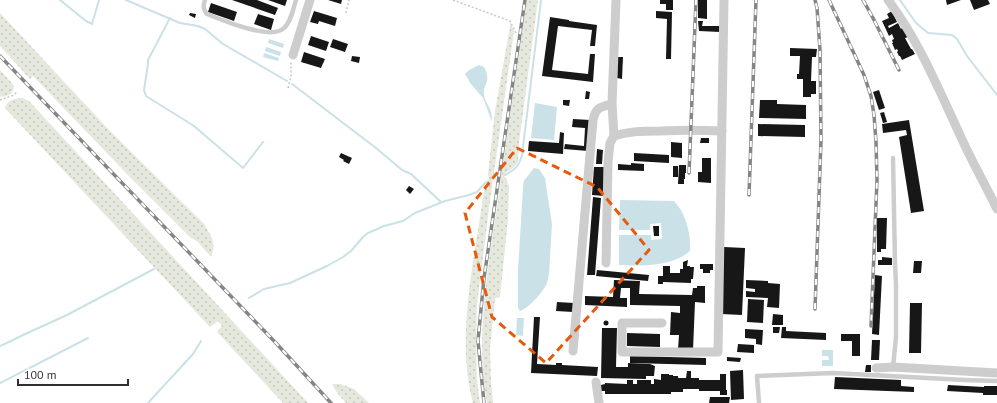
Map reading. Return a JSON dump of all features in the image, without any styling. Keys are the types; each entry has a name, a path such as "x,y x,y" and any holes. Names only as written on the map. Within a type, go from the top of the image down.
{"street":[{"path":"293,55 310,0"},
{"path":"606,263 608,162 610,143 614,136 612,104 616,0"},
{"path":"662,323 622,323 622,352 718,352 724,0"},
{"path":"888,0 908,29 926,61 961,138 997,209"},
{"path":"573,351 593,120 597,109 612,104"},
{"path":"614,136 625,132 691,130 722,131"},
{"path":"876,368 893,367 997,373"},
{"path":"596,382 599,403"}],"lane":[{"path":"205,0 204,11 207,14 231,24 255,31 274,33 283,29 289,21 296,0"},
{"path":"893,158 896,337 893,367"},
{"path":"759,403 757,376 833,373 997,381"}],"path":[{"path":"346,13 349,0"},
{"path":"453,0 510,21 516,33"},
{"path":"288,88 291,77 293,55"},
{"path":"0,100 14,95 17,92"}],"highlighted area":[{"path":"517,148 597,187 649,250 546,363 492,317 465,213"}],"shaded area":[{"path":"527,0 538,0 519,142 518,162 504,174 509,187 508,220 500,297 495,298 490,348 493,403 487,403 482,353 484,302 490,251"},
{"path":"0,13 110,131 204,224 211,236 213,244 213,252 211,257 198,242 190,237 127,174 33,76 30,79 0,46"},
{"path":"510,22 514,31 477,304 477,380 480,403 473,403 468,378 466,352 468,297 484,191 489,181 488,174 495,111"},
{"path":"0,70 14,87 9,95 0,97"},
{"path":"22,98 29,101 308,403 283,403 217,332 222,326 218,321 210,327 5,108 10,101"},
{"path":"332,384 341,384 354,389 369,403 346,403"}],"water":[{"path":"269,39 284,44 283,48 268,43"},
{"path":"266,47 281,52 280,56 265,51"},
{"path":"264,53 279,58 278,61 263,57"},
{"path":"479,65 484,67 487,76 484,95 491,113 492,122 483,98 465,74 469,70"},
{"path":"535,103 557,107 554,140 531,138"},
{"path":"534,168 539,169 545,178 552,224 549,274 547,283 539,295 527,307 520,311 518,308 518,271 523,187 524,180"},
{"path":"620,200 674,201 681,210 686,223 690,237 690,251 683,256 665,263 619,265 619,235 651,235 651,240 662,239 661,223 650,224 650,230 619,230"},
{"path":"517,318 524,318 523,336 516,335"},
{"path":"822,350 833,350 833,366 822,366 822,360 829,360 828,356 822,356"}],"building":[{"path":"232,0 257,0 278,8 275,15"},
{"path":"268,0 287,0 285,6"},
{"path":"328,0 342,0 341,4"},
{"path":"660,0 673,0 673,10 666,10 666,4 660,4"},
{"path":"698,0 707,0 707,19 698,18"},
{"path":"946,0 961,0 947,5"},
{"path":"970,0 988,0 990,4 974,10"},
{"path":"211,3 237,12 234,21 208,12"},
{"path":"314,11 337,18 335,26 319,21 318,24 310,22"},
{"path":"656,11 672,12 671,59 666,59 667,19 656,18"},
{"path":"892,11 897,22 888,26 889,28 898,23 901,29 903,27 908,37 905,38 915,54 902,60 897,52 897,49 895,50 892,43 892,40 894,39 892,34 889,36 882,21 889,18 887,14"},
{"path":"190,13 196,14 195,18 189,15"},
{"path":"258,14 274,19 271,30 254,24"},
{"path":"550,17 597,25 595,46 590,46 592,30 558,26 552,70 588,74 590,54 595,54 593,82 542,76"},
{"path":"698,21 703,21 702,26 720,26 720,32 699,31"},
{"path":"311,36 329,42 326,51 308,45"},
{"path":"333,39 348,44 345,52 330,47"},
{"path":"790,48 817,49 816,57 812,57 811,81 816,81 816,94 811,94 811,97 803,97 803,79 797,79 797,74 799,74 800,56 790,56"},
{"path":"304,52 325,59 321,68 301,62"},
{"path":"352,56 360,57 359,63 351,61"},
{"path":"617,57 623,57 622,79 617,78"},
{"path":"879,90 885,108 879,110 873,92"},
{"path":"586,91 590,92 589,99 585,99"},
{"path":"563,100 570,100 569,106 563,105"},
{"path":"760,100 777,100 777,104 806,105 806,119 759,118"},
{"path":"884,112 887,122 883,123 880,113"},
{"path":"573,119 590,120 588,151 564,149 565,144 584,146 585,128 572,127"},
{"path":"909,120 924,211 911,213 899,137 907,135 906,130 883,133 882,124"},
{"path":"758,124 805,125 805,137 758,136"},
{"path":"560,132 564,133 563,154 528,151 529,141 559,143"},
{"path":"701,138 709,138 709,143 700,143"},
{"path":"671,142 682,143 682,158 671,157"},
{"path":"597,149 603,150 602,164 596,164"},
{"path":"341,153 352,158 349,164 339,157"},
{"path":"634,153 669,155 669,163 634,161"},
{"path":"702,158 711,158 711,183 698,182 698,172 702,172"},
{"path":"631,163 644,164 644,171 618,170 618,164 631,165"},
{"path":"679,165 686,165 684,184 678,184"},
{"path":"673,166 678,166 678,177 673,177"},
{"path":"594,167 605,167 604,196 592,195"},
{"path":"409,186 414,189 410,194 406,190"},
{"path":"593,197 601,198 595,275 587,275"},
{"path":"877,218 887,218 886,249 881,249 881,252 877,252"},
{"path":"653,226 659,226 659,236 654,236"},
{"path":"724,247 745,248 742,315 721,314"},
{"path":"882,257 892,258 892,265 878,265 878,260 882,260"},
{"path":"688,260 687,266 694,267 693,279 691,279 691,283 663,282 663,284 658,284 658,276 663,276 663,266 670,266 670,273 680,273 680,269 683,269 683,262"},
{"path":"914,261 922,261 921,273 913,273"},
{"path":"700,264 713,264 713,270 710,270 710,273 703,273 703,269 700,269"},
{"path":"597,270 649,275 648,281 596,276"},
{"path":"875,275 882,276 879,335 872,334"},
{"path":"614,280 640,281 639,294 692,295 693,288 697,288 697,286 705,286 705,303 695,302 693,350 678,349 679,335 670,335 671,312 680,313 680,306 630,305 630,288 621,288 620,298 627,298 627,307 585,305 585,296 613,297"},
{"path":"746,280 768,281 768,283 780,284 779,308 767,307 768,298 746,297 746,291 755,292 755,289 746,288"},
{"path":"748,299 764,300 763,323 747,322"},
{"path":"557,302 574,303 573,312 556,311"},
{"path":"910,303 922,303 921,353 909,353"},
{"path":"773,314 783,315 783,325 772,325"},
{"path":"534,317 540,317 537,364 556,365 556,363 562,363 562,365 598,367 597,376 531,373"},
{"path":"606,320 609,323 606,326 603,323"},
{"path":"773,327 780,327 779,333 773,333"},
{"path":"782,327 786,327 786,331 826,333 826,340 781,338"},
{"path":"602,328 617,328 616,367 628,367 628,363 650,364 655,366 654,376 646,376 646,379 601,378"},
{"path":"745,329 763,330 762,345 756,344 756,339 745,338"},
{"path":"627,333 660,334 660,347 627,346"},
{"path":"841,334 860,334 860,356 852,356 852,341 841,341"},
{"path":"872,340 880,340 879,360 871,360"},
{"path":"738,344 754,345 754,353 737,352"},
{"path":"630,356 706,358 706,365 630,363"},
{"path":"727,357 741,358 740,362 727,361"},
{"path":"866,365 871,365 871,372 865,372"},
{"path":"743,370 744,399 731,400 730,371"},
{"path":"687,371 691,371 691,378 699,378 699,380 720,380 720,374 726,374 727,395 720,395 720,391 699,391 699,389 683,389 683,392 671,392 671,394 605,394 605,391 601,391 601,385 605,383 627,384 627,380 633,380 633,384 637,384 637,380 651,380 651,384 654,384 654,379 661,380 661,374 678,376 678,378 686,378"},
{"path":"835,377 901,380 901,386 914,387 914,392 834,389"},
{"path":"948,385 984,387 997,386 997,395 947,391"},
{"path":"710,397 730,397 729,403 709,403"}],"waterway":[{"path":"60,0 92,24 99,0"},
{"path":"126,0 180,23 198,26 205,29 223,44 287,81"},
{"path":"505,175 516,167 520,162 522,155 541,0"},
{"path":"900,0 916,23 928,33 952,35 957,39 967,56 997,95"},
{"path":"170,18 148,60 144,90 146,96 194,126 243,168 263,142"},
{"path":"292,84 376,148 402,170 411,174 441,202"},
{"path":"249,298 264,289 290,283 327,266 351,251 368,233 384,226 403,221 415,213 445,201 477,192 488,181"},
{"path":"0,346 67,315 154,269"},
{"path":"0,383 88,338"},
{"path":"148,403 193,354 201,341"}],"railway":[{"path":"484,403 478,341 484,278 525,0"},
{"path":"689,173 696,0"},
{"path":"749,195 756,0"},
{"path":"815,0 820,50 821,140 815,309"},
{"path":"829,0 864,75 871,96 874,115 877,180 871,326"},
{"path":"863,0 899,70"},
{"path":"0,56 275,342 331,403"}]}
